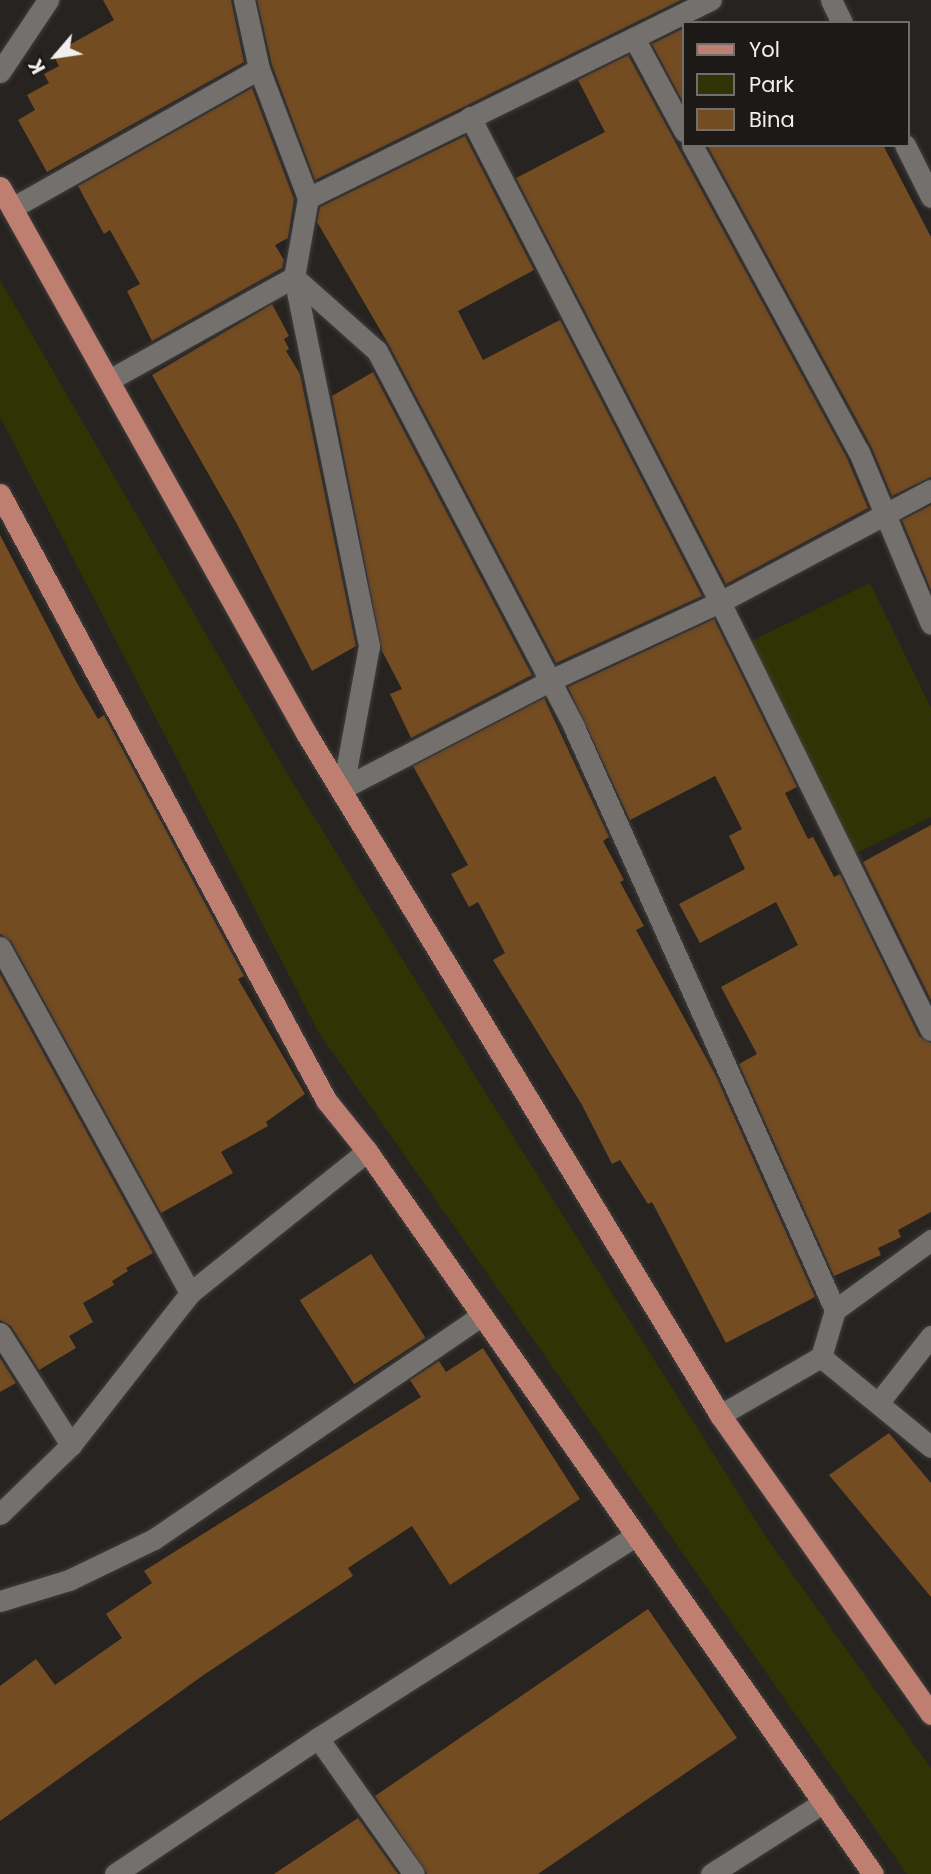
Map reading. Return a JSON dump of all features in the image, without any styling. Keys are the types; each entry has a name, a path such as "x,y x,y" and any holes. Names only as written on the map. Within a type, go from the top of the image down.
{"main road":[{"path":"0,187 306,733 343,789 720,1415 931,1714"},
{"path":"2,505 326,1100 367,1151 873,1874"}],"street":[{"path":"0,72 48,0"},
{"path":"308,198 712,0"},
{"path":"831,0 841,21"},
{"path":"250,3 259,69 308,198 294,277 369,646 343,789"},
{"path":"634,38 682,127"},
{"path":"12,208 259,69"},
{"path":"470,117 720,602 931,1030"},
{"path":"693,147 859,452 931,624"},
{"path":"906,147 931,197"},
{"path":"109,380 294,277"},
{"path":"294,277 377,351 551,680 835,1310"},
{"path":"343,789 551,680 720,602 931,490"},
{"path":"0,947 190,1293"},
{"path":"0,1514 71,1445 190,1293 367,1151"},
{"path":"720,1415 821,1357 835,1310 931,1240"},
{"path":"0,1601 69,1580 154,1539 481,1316"},
{"path":"0,1333 71,1445"},
{"path":"879,1402 931,1336"},
{"path":"821,1357 931,1447"},
{"path":"116,1874 318,1738 635,1537"},
{"path":"318,1738 414,1874"},
{"path":"711,1874 824,1802"}],"green space":[{"path":"0,280 288,775 480,1084 768,1540 931,1768 931,1874 907,1874 319,1033 0,417"},
{"path":"870,583 931,708 931,817 852,855 749,642"}],"building":[{"path":"103,0 231,0 244,62 47,172 18,120 35,110 27,95 49,83 44,74 59,66 53,54 114,20"},
{"path":"257,0 681,0 315,180 272,65"},
{"path":"682,29 682,100 652,44"},
{"path":"628,55 847,458 868,508 726,584 516,178 605,132 578,80"},
{"path":"252,88 294,199 288,238 275,245 284,260 282,268 152,341 127,291 140,284 110,230 104,234 78,186"},
{"path":"465,136 534,270 458,311 483,360 560,320 702,596 556,663 389,345 317,222 320,207"},
{"path":"708,147 884,147 931,237 931,477 892,496 871,446"},
{"path":"272,304 289,336 284,339 289,349 286,351 300,374 356,646 312,671 237,524 152,375"},
{"path":"373,372 532,675 411,738 390,694 402,689 382,651 332,396"},
{"path":"931,505 931,590 902,520"},
{"path":"0,535 77,683 98,719 104,715 244,976 238,979 305,1094 266,1122 268,1126 221,1152 233,1173 161,1213 11,941 0,934"},
{"path":"714,619 797,787 785,793 808,839 813,837 834,877 840,874 919,1036 931,1043 931,1212 898,1230 901,1237 878,1248 881,1255 834,1276 739,1064 757,1054 721,987 798,945 776,902 700,943 679,904 745,869 729,836 742,829 715,776 630,820 568,687"},
{"path":"544,698 609,837 603,841 624,880 620,882 644,926 636,930 716,1076 815,1297 726,1343 652,1202 648,1204 620,1160 612,1164 582,1105 493,960 505,953 478,902 469,907 451,874 468,865 413,766"},
{"path":"931,825 931,1000 863,862"},
{"path":"0,974 153,1253 126,1268 128,1271 112,1281 114,1285 83,1303 93,1322 69,1336 76,1348 39,1370 11,1326 0,1320"},
{"path":"371,1254 425,1338 354,1384 300,1300"},
{"path":"483,1348 580,1499 450,1585 412,1526 348,1568 353,1576 205,1674 0,1821 0,1686 36,1659 55,1685 122,1638 106,1614 152,1583 144,1571 421,1397 410,1380 439,1361 446,1372"},
{"path":"0,1358 16,1383 0,1392"},
{"path":"889,1433 931,1483 931,1597 829,1475"},
{"path":"648,1609 737,1738 538,1874 427,1874 375,1796"},
{"path":"358,1818 398,1874 274,1874"}]}
